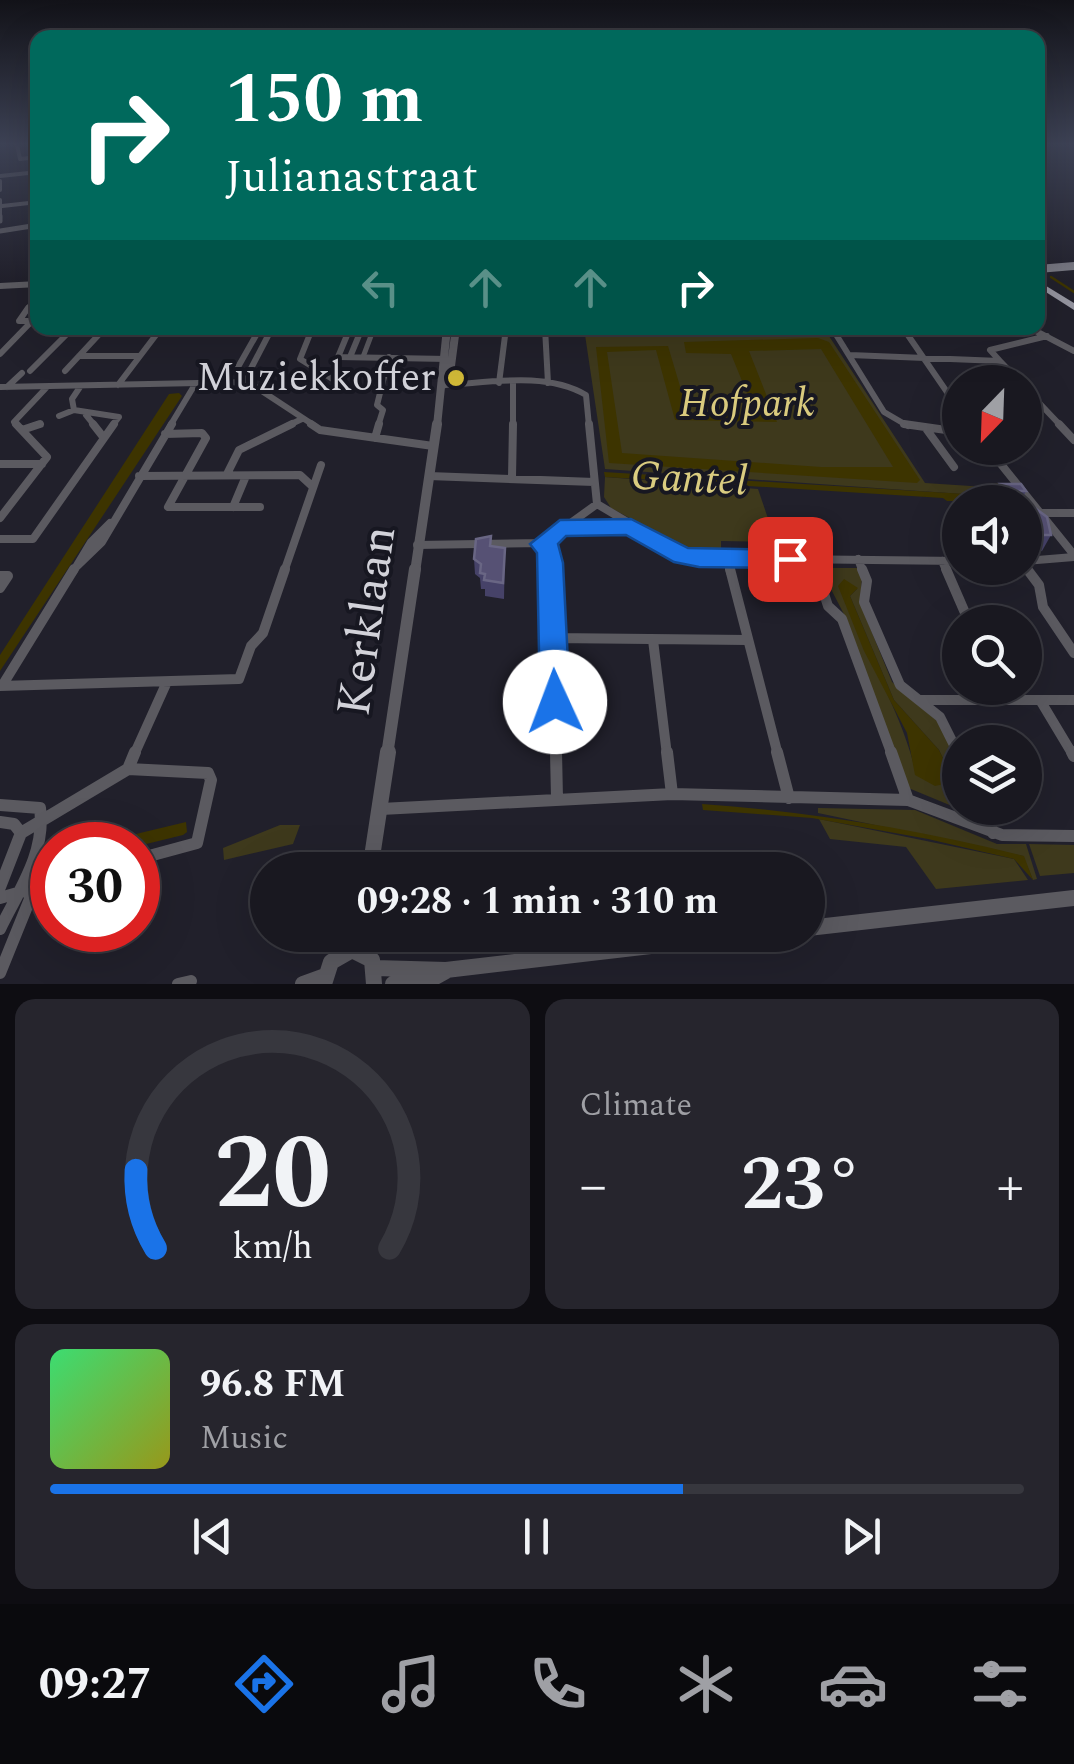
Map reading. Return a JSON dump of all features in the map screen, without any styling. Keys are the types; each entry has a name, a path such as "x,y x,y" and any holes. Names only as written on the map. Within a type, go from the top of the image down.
{"main road":[{"path":"1045,268 1074,266"},
{"path":"1045,286 1074,304"}],"street":[{"path":"0,221 1,203 30,202"},
{"path":"0,231 30,226"},
{"path":"0,286 30,284"},
{"path":"0,354 30,326"},
{"path":"4,387 65,335"},
{"path":"65,371 98,335"},
{"path":"118,385 157,335"},
{"path":"238,367 256,335"},
{"path":"248,382 273,335"},
{"path":"311,335 300,359 346,388 380,388"},
{"path":"347,335 338,357 447,359"},
{"path":"350,357 359,335"},
{"path":"363,357 371,335"},
{"path":"447,335 447,359"},
{"path":"447,359 454,335"},
{"path":"498,384 505,335"},
{"path":"545,335 548,383"},
{"path":"836,335 884,412 911,428 942,431"},
{"path":"907,335 942,387"},
{"path":"1004,365 990,350 1047,336 1074,351"},
{"path":"79,356 140,356"},
{"path":"850,356 1000,361"},
{"path":"376,438 383,410 376,405 389,357"},
{"name":"Kerklaan","path":"373,852 443,385 439,381 447,359"},
{"path":"4,387 248,382 320,430 433,446"},
{"path":"512,477 513,383"},
{"path":"443,385 548,383 579,389 586,395 597,504 682,556 942,561"},
{"path":"0,687 74,569 97,550 194,386"},
{"path":"0,518 47,457 14,422 46,387"},
{"path":"74,410 72,399 80,387"},
{"path":"1042,405 1074,440"},
{"path":"0,538 32,539 119,417 86,415 74,410 59,416"},
{"path":"86,415 104,438"},
{"path":"227,474 239,450 302,419"},
{"path":"22,430 40,424"},
{"path":"927,430 954,467"},
{"path":"165,434 202,433 206,438 168,507 260,506"},
{"path":"0,464 42,464"},
{"path":"0,687 238,679 251,646 263,633 321,465"},
{"path":"1002,465 1018,485"},
{"path":"139,476 300,475 313,487"},
{"path":"233,507 246,476"},
{"path":"429,476 594,482"},
{"path":"543,544 597,504"},
{"path":"1042,513 1074,513"},
{"path":"1042,516 1074,556 1042,561"},
{"path":"560,528 631,526"},
{"path":"417,545 543,544 550,550 557,798"},
{"path":"727,559 789,798"},
{"path":"812,559 828,606 842,619 908,800"},
{"path":"858,560 867,581 864,602 900,685 940,717 944,725"},
{"path":"0,576 8,576 0,588"},
{"path":"1039,585 1043,608 1074,653"},
{"path":"553,638 747,640"},
{"path":"653,640 672,794"},
{"path":"128,769 166,684"},
{"path":"920,700 942,700"},
{"path":"1042,700 1074,700"},
{"path":"1042,703 1074,756"},
{"path":"0,887 22,832 128,769 208,773 211,780 197,842 160,853"},
{"path":"380,809 672,794 908,800 994,832 1074,836"},
{"path":"0,805 32,804 40,808 44,820 40,843 0,929"},
{"path":"0,822 14,824 22,832"},
{"path":"991,825 994,832"},
{"path":"0,898 30,889"},
{"path":"0,973 30,898"},
{"path":"825,926 1074,898"},
{"path":"302,984 324,980 343,952"},
{"path":"365,952 374,976 600,952"},
{"path":"393,984 428,981 446,970"}],"green space":[{"name":"Hofpark","path":"585,335 828,335 925,483 955,485 942,485 942,493 605,469"},
{"path":"605,477 758,489 776,542 721,541 721,552 695,553 611,508 604,497"},
{"path":"820,568 858,568 862,577 860,603 892,682 942,725 942,756 894,700 850,596 857,589 842,592 902,727 916,774 942,776 942,802 906,787 847,620"},
{"path":"818,808 915,810 942,821 942,825 997,844 1026,844 1037,879 1033,880 1023,856 818,813"},
{"path":"819,819 1014,859 1028,880 936,889 906,847 830,839"},
{"path":"280,825 300,825 293,844 224,860 223,848"},
{"path":"1029,844 1074,845 1074,873 1040,876"}],"water":[{"path":"818,338 829,342 920,480 917,483 609,463 596,347 668,346 688,413 756,415 731,354 686,353 684,342","holes":["821,349 893,467 821,467 622,453 607,352 656,350 675,420 777,422 749,351"]},
{"path":"169,394 182,396 0,671 0,655"},
{"name":"Gantel","path":"604,472 942,493 942,498 605,477"},
{"path":"844,579 858,588 850,596 894,700 942,756 942,784 935,786 915,775 907,733 864,651 838,586"},
{"path":"702,804 824,817 984,846 1024,856 1033,880 1014,859 928,839 812,818 703,810"},
{"path":"186,822 187,832 160,841 160,828"}],"building":[{"path":"1042,513 1047,517 1051,535 1042,535"},
{"path":"491,536 490,546 505,548 503,583 484,580 481,564 474,559 476,539"}],"waterway":[{"path":"1051,277 1074,292"}],"place":[{"name":"Muziekkoffer","path":"456,378"}],"route":[{"path":"555,702 551,563 550,550 543,544 560,528 631,526 682,556 790,559"}]}
